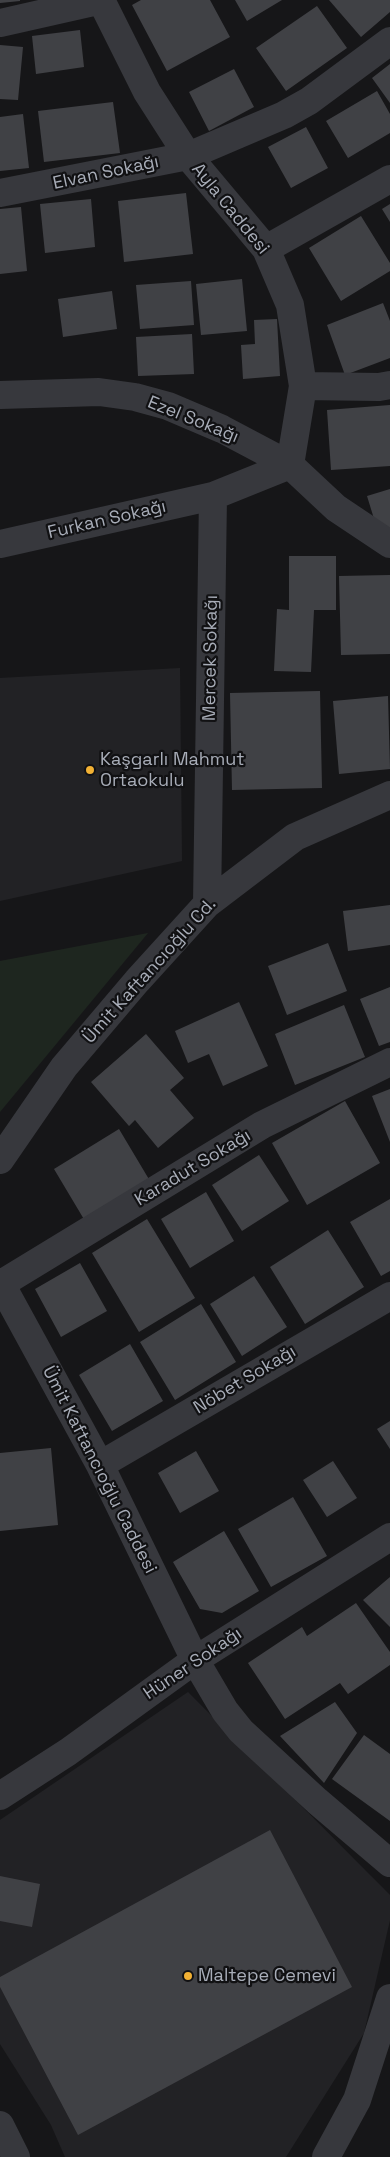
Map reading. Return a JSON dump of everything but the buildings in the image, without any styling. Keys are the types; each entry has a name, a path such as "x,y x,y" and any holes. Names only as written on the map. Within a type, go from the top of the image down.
{"street":[{"path":"0,23 102,0"},
{"name":"Ayla Caddesi","path":"102,0 148,92 188,156 266,249 290,304 303,386 290,466"},
{"name":"Elvan Sokağı","path":"0,193 188,156 284,115 309,101 390,41"},
{"path":"266,249 390,179"},
{"path":"303,386 379,387 390,385"},
{"name":"Ezel Sokağı","path":"0,395 99,392 168,406 222,429 290,466"},
{"path":"213,496 290,466 336,508 390,544"},
{"name":"Furkan Sokağı","path":"0,544 213,496"},
{"name":"Mercek Sokağı","path":"207,904 213,496"},
{"name":"Ümit Kaftancıoğlu Cd.","path":"0,1160 64,1067 136,981 207,904 295,837 390,795"},
{"name":"Karadut Sokağı","path":"1,1283 262,1125 390,1062"},
{"name":"Ümit Kaftancıoğlu Caddesi","path":"1,1283 100,1465 195,1660 225,1711 241,1731 317,1801 390,1863"},
{"name":"Nöbet Sokağı","path":"100,1465 390,1296"},
{"name":"Hüner Sokağı","path":"0,1796 68,1752 195,1660 390,1537"},
{"path":"326,2157 357,2100 390,1998"},
{"path":"0,2125 16,2157"}],"shaded area":[{"name":"Kaşgarlı Mahmut Ortaokulu","path":"180,668 182,861 0,901 0,678"},
{"path":"148,933 0,1112 0,961"},
{"name":"Maltepe Cemevi","path":"188,1692 390,1895 390,1920 364,2033 286,2157 65,2157 51,2125 0,2044 0,1820"}],"place":[{"name":"Kaşgarlı Mahmut Ortaokulu","path":"90,770"},
{"name":"Maltepe Cemevi","path":"188,1976"}]}
